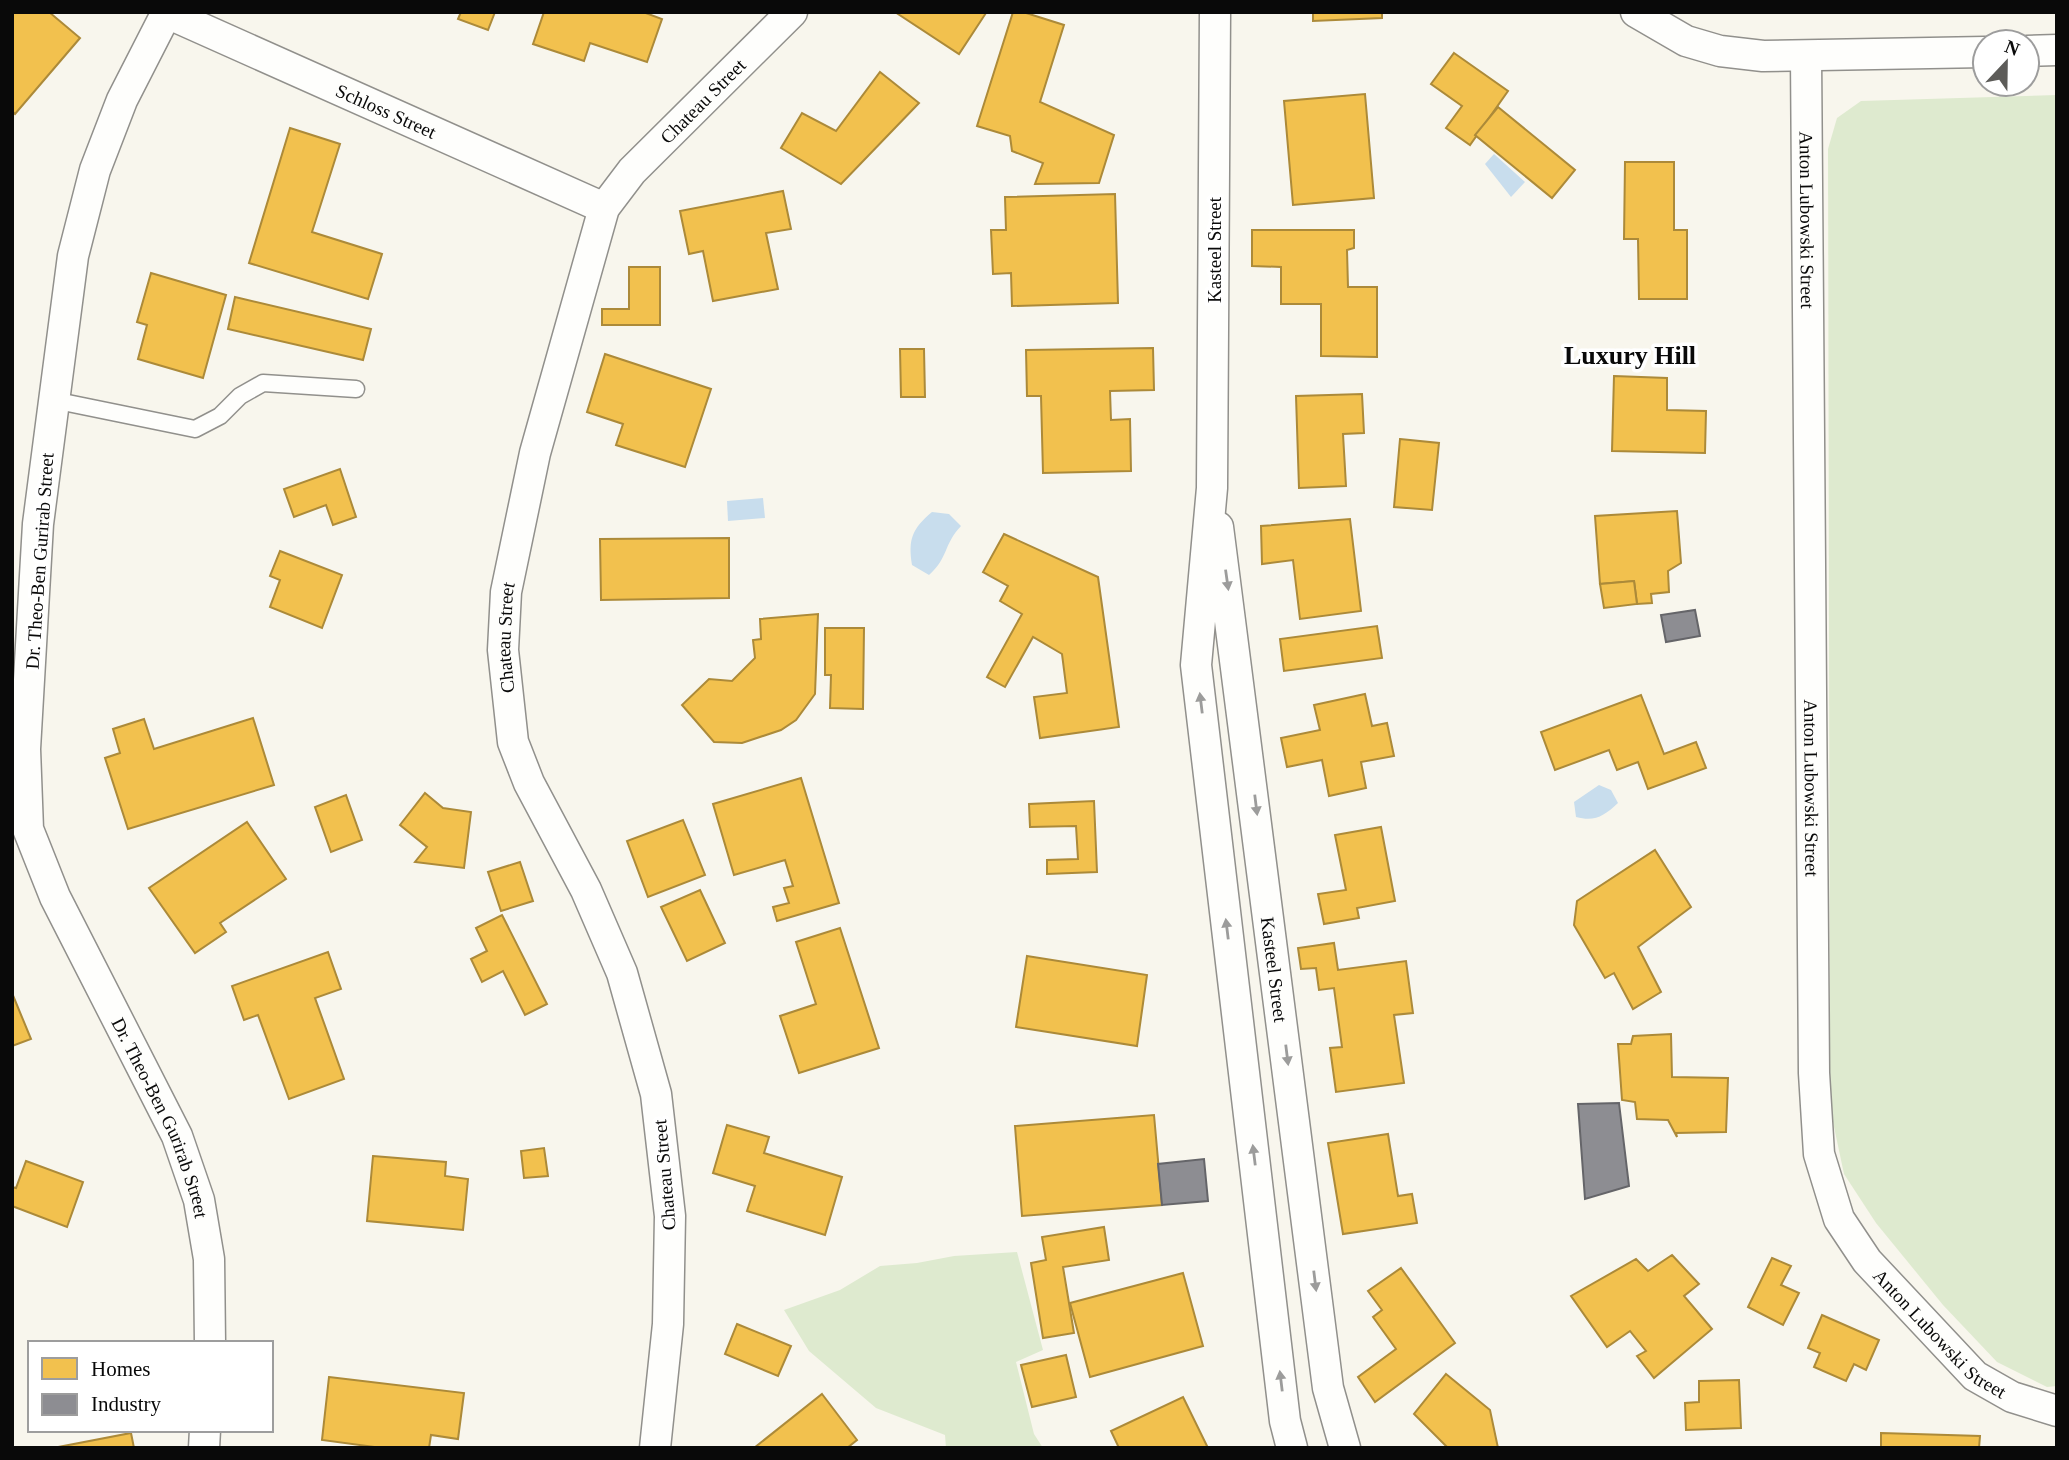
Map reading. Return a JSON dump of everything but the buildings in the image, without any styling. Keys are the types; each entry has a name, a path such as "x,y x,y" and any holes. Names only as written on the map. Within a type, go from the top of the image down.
{"street":[{"name":"Schloss Street","path":"167,12 604,208"},
{"name":"Dr. Theo-Ben Gurirab Street","path":"167,12 144,53 95,170 73,256 52,400 38,524 20,833 177,1136 199,1200 209,1259 210,1341"},
{"name":"Chateau Street","path":"655,1448 668,1324 670,1216 656,1094 622,973 586,890 529,783 513,742 503,650 506,592 535,453 604,208 632,171 792,12"},
{"name":"Kasteel Street","path":"1214,12 1212,488 1196,664 1284,1408 1292,1448"},
{"path":"1636,12 1686,41 1720,51 1806,55 1971,52"},
{"name":"Anton Lubowski Street","path":"1806,55 1814,1059 1819,1154 1839,1219 1885,1281 1975,1376 2012,1397 2057,1412"},
{"name":"Kasteel Street","path":"1212,488 1232,618 1328,1388 1345,1448"}],"lane":[{"path":"52,400 195,429 220,416 240,397 263,383 356,389"}],"green space":[{"path":"2041,95 2057,95 2057,1386 2047,1387 1997,1362 1943,1305 1876,1223 1844,1174 1830,1108 1828,149 1837,118 1861,101 2041,98"},
{"path":"1017,1252 1043,1350 1016,1362 1034,1434 1043,1448 946,1448 945,1435 876,1408 809,1351 784,1310 840,1290 880,1266 954,1256"}],"water":[{"path":"1494,154 1525,182 1511,197 1485,164"},
{"path":"763,498 765,518 728,521 727,501"},
{"path":"932,512 949,514 961,526 940,562 929,575 912,565 911,541 916,529"},
{"path":"1599,785 1611,790 1618,803 1599,817 1576,817 1574,802"}],"district":[{"name":"Luxury Hill","path":"1630,355"}]}
